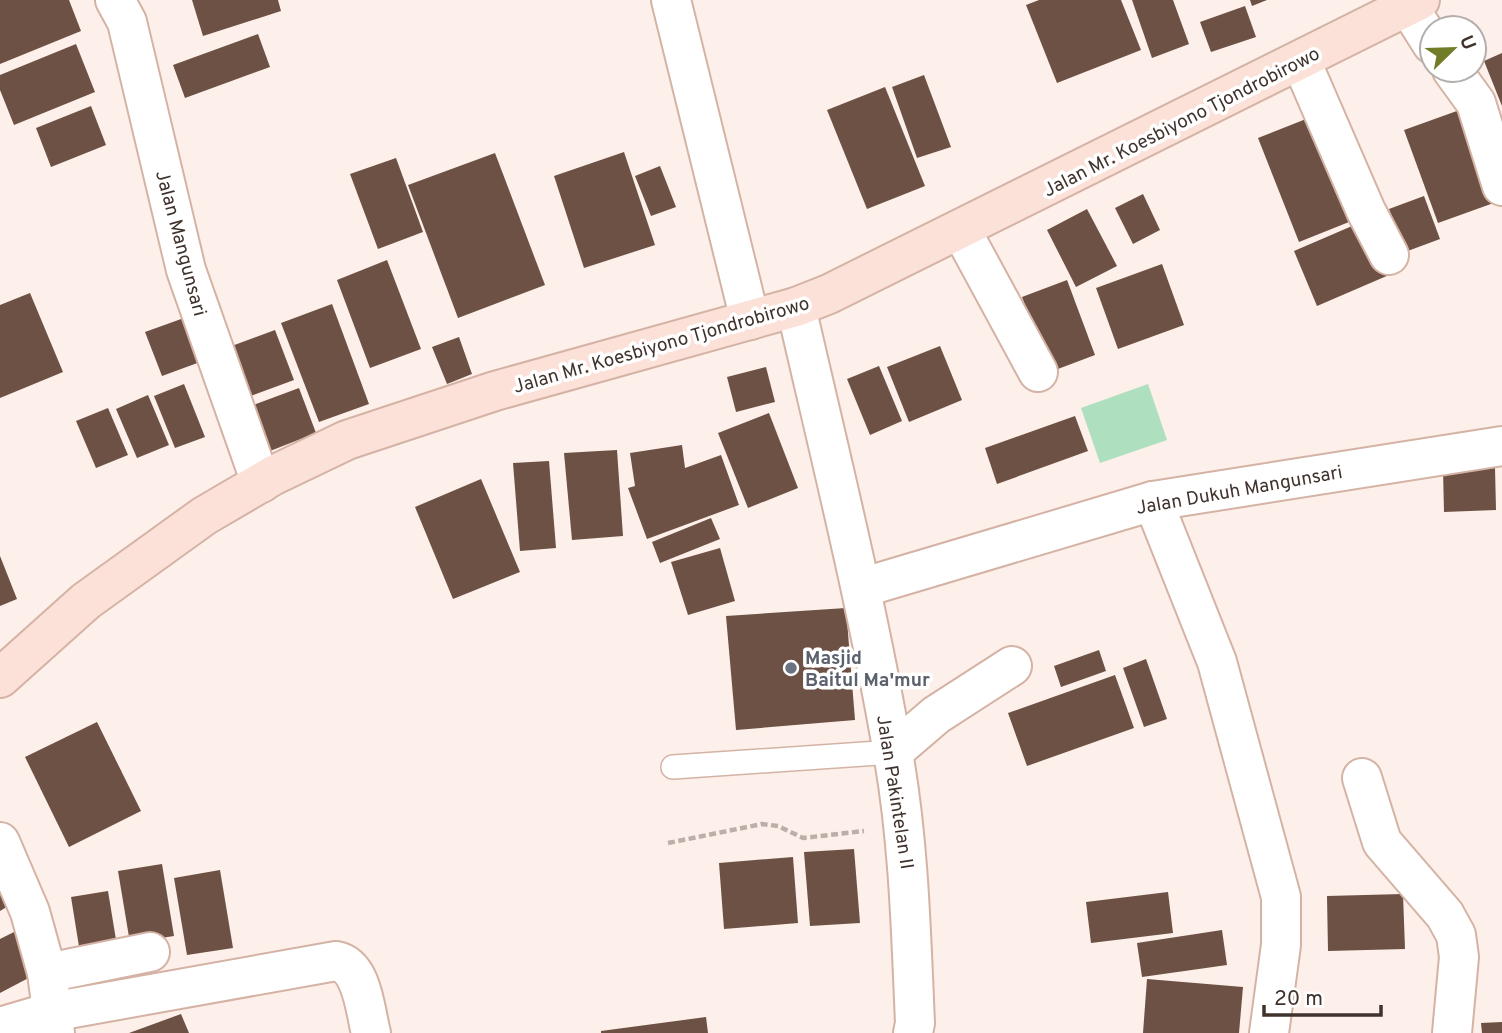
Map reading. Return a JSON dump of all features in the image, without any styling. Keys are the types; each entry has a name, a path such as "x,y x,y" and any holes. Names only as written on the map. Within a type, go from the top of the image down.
{"main road":[{"name":"Jalan Mr. Koesbiyono Tjondrobirowo","path":"0,678 86,601 204,516 347,440 495,391 796,307 829,294 1414,3"}],"street":[{"name":"Jalan Mangunsari","path":"115,0 127,22 186,270 261,484"},
{"path":"671,0 750,320"},
{"path":"1301,61 1366,211 1389,255"},
{"path":"1462,84 1476,103 1502,186"},
{"path":"961,230 1038,372"},
{"name":"Jalan Pakintelan II","path":"796,307 861,588 893,752 909,885 915,1023 913,1033"},
{"name":"Jalan Dukuh Mangunsari","path":"861,588 1153,501 1502,446"},
{"path":"1153,501 1217,662 1281,897 1281,945 1269,1033"},
{"path":"893,752 936,715 1012,666"},
{"path":"1362,778 1382,842 1445,915 1456,935 1459,957 1452,1033"},
{"path":"0,842 30,912 47,973 53,1023"},
{"path":"47,973 149,951"},
{"path":"0,1027 53,1023 336,961 348,965 357,978 371,1033"}],"lane":[{"path":"673,767 893,752"}],"path":[{"path":"668,843 762,824 778,826 803,838 903,827"}],"green space":[{"path":"1148,384 1167,440 1100,463 1081,408"}],"building":[{"path":"0,0 69,0 81,31 0,64"},
{"path":"192,0 278,0 281,11 203,36"},
{"path":"1039,0 1121,0 1141,50 1057,83 1026,5"},
{"path":"1132,0 1173,0 1189,44 1152,58"},
{"path":"1250,0 1267,0 1252,6"},
{"path":"1245,6 1256,37 1211,52 1200,22"},
{"path":"258,34 270,67 185,98 173,65"},
{"path":"76,44 95,92 14,125 0,90 0,75"},
{"path":"1502,53 1502,106 1488,71 1488,59"},
{"path":"924,75 951,147 917,158 892,87"},
{"path":"885,87 925,186 867,209 827,110"},
{"path":"91,106 106,145 51,167 36,128"},
{"path":"1468,107 1502,200 1438,223 1404,130"},
{"path":"1311,117 1359,218 1299,242 1258,138"},
{"path":"624,152 655,245 584,268 554,176"},
{"path":"495,153 545,285 458,318 408,185"},
{"path":"396,158 423,232 378,249 350,174"},
{"path":"660,166 676,207 651,216 635,176"},
{"path":"1143,194 1160,230 1133,244 1115,208"},
{"path":"1424,196 1440,239 1405,252 1389,209"},
{"path":"1087,209 1117,266 1076,287 1047,230"},
{"path":"1366,220 1389,275 1317,306 1294,251"},
{"path":"387,260 421,349 370,368 337,280"},
{"path":"1162,264 1184,325 1118,349 1096,288"},
{"path":"1067,280 1095,355 1050,372 1022,297"},
{"path":"30,293 63,372 0,398 0,305"},
{"path":"332,304 369,404 319,422 281,323"},
{"path":"195,314 211,358 162,376 145,332"},
{"path":"275,330 294,380 248,397 229,347"},
{"path":"459,337 472,374 447,384 432,347"},
{"path":"940,346 962,400 909,422 887,367"},
{"path":"879,366 902,421 870,435 847,379"},
{"path":"766,367 775,402 736,412 727,377"},
{"path":"184,384 205,437 175,448 154,396"},
{"path":"299,388 316,433 270,451 253,405"},
{"path":"148,395 169,445 137,458 116,409"},
{"path":"108,408 128,455 96,468 76,421"},
{"path":"769,413 798,488 748,508 718,433"},
{"path":"1075,416 1088,451 997,484 985,448"},
{"path":"682,445 685,468 721,455 739,505 647,539 628,488 635,486 630,453"},
{"path":"617,450 623,536 572,540 564,453"},
{"path":"549,461 556,548 520,551 513,463"},
{"path":"1495,468 1496,510 1444,512 1443,469"},
{"path":"481,479 520,572 453,599 415,507"},
{"path":"711,518 720,539 660,563 652,542"},
{"path":"720,548 735,601 688,615 671,562"},
{"path":"0,556 17,599 0,606"},
{"name":"Masjid Baitul Ma'mur","path":"846,608 855,720 736,730 726,616"},
{"path":"1099,650 1106,671 1061,687 1054,666"},
{"path":"1146,659 1167,719 1144,727 1123,668"},
{"path":"1115,675 1134,728 1027,766 1008,713"},
{"path":"97,722 141,811 69,847 25,757"},
{"path":"854,849 860,923 810,926 804,852"},
{"path":"793,857 798,923 724,929 719,863"},
{"path":"162,864 174,936 130,943 118,871"},
{"path":"220,870 233,948 187,955 174,878"},
{"path":"0,871 18,900 0,911"},
{"path":"108,891 118,952 81,959 71,897"},
{"path":"1168,892 1173,933 1091,943 1086,902"},
{"path":"1403,894 1405,949 1328,951 1327,896"},
{"path":"1222,930 1227,965 1142,977 1137,943"},
{"path":"16,931 38,973 0,993 0,939"},
{"path":"1147,979 1243,987 1239,1033 1143,1033"},
{"path":"181,1014 189,1033 129,1033"},
{"path":"706,1017 708,1033 601,1033 601,1031"},
{"path":"1502,1022 1502,1033 1482,1033 1481,1023"}],"place":[{"name":"Masjid Baitul Ma'mur","path":"791,668"}]}
